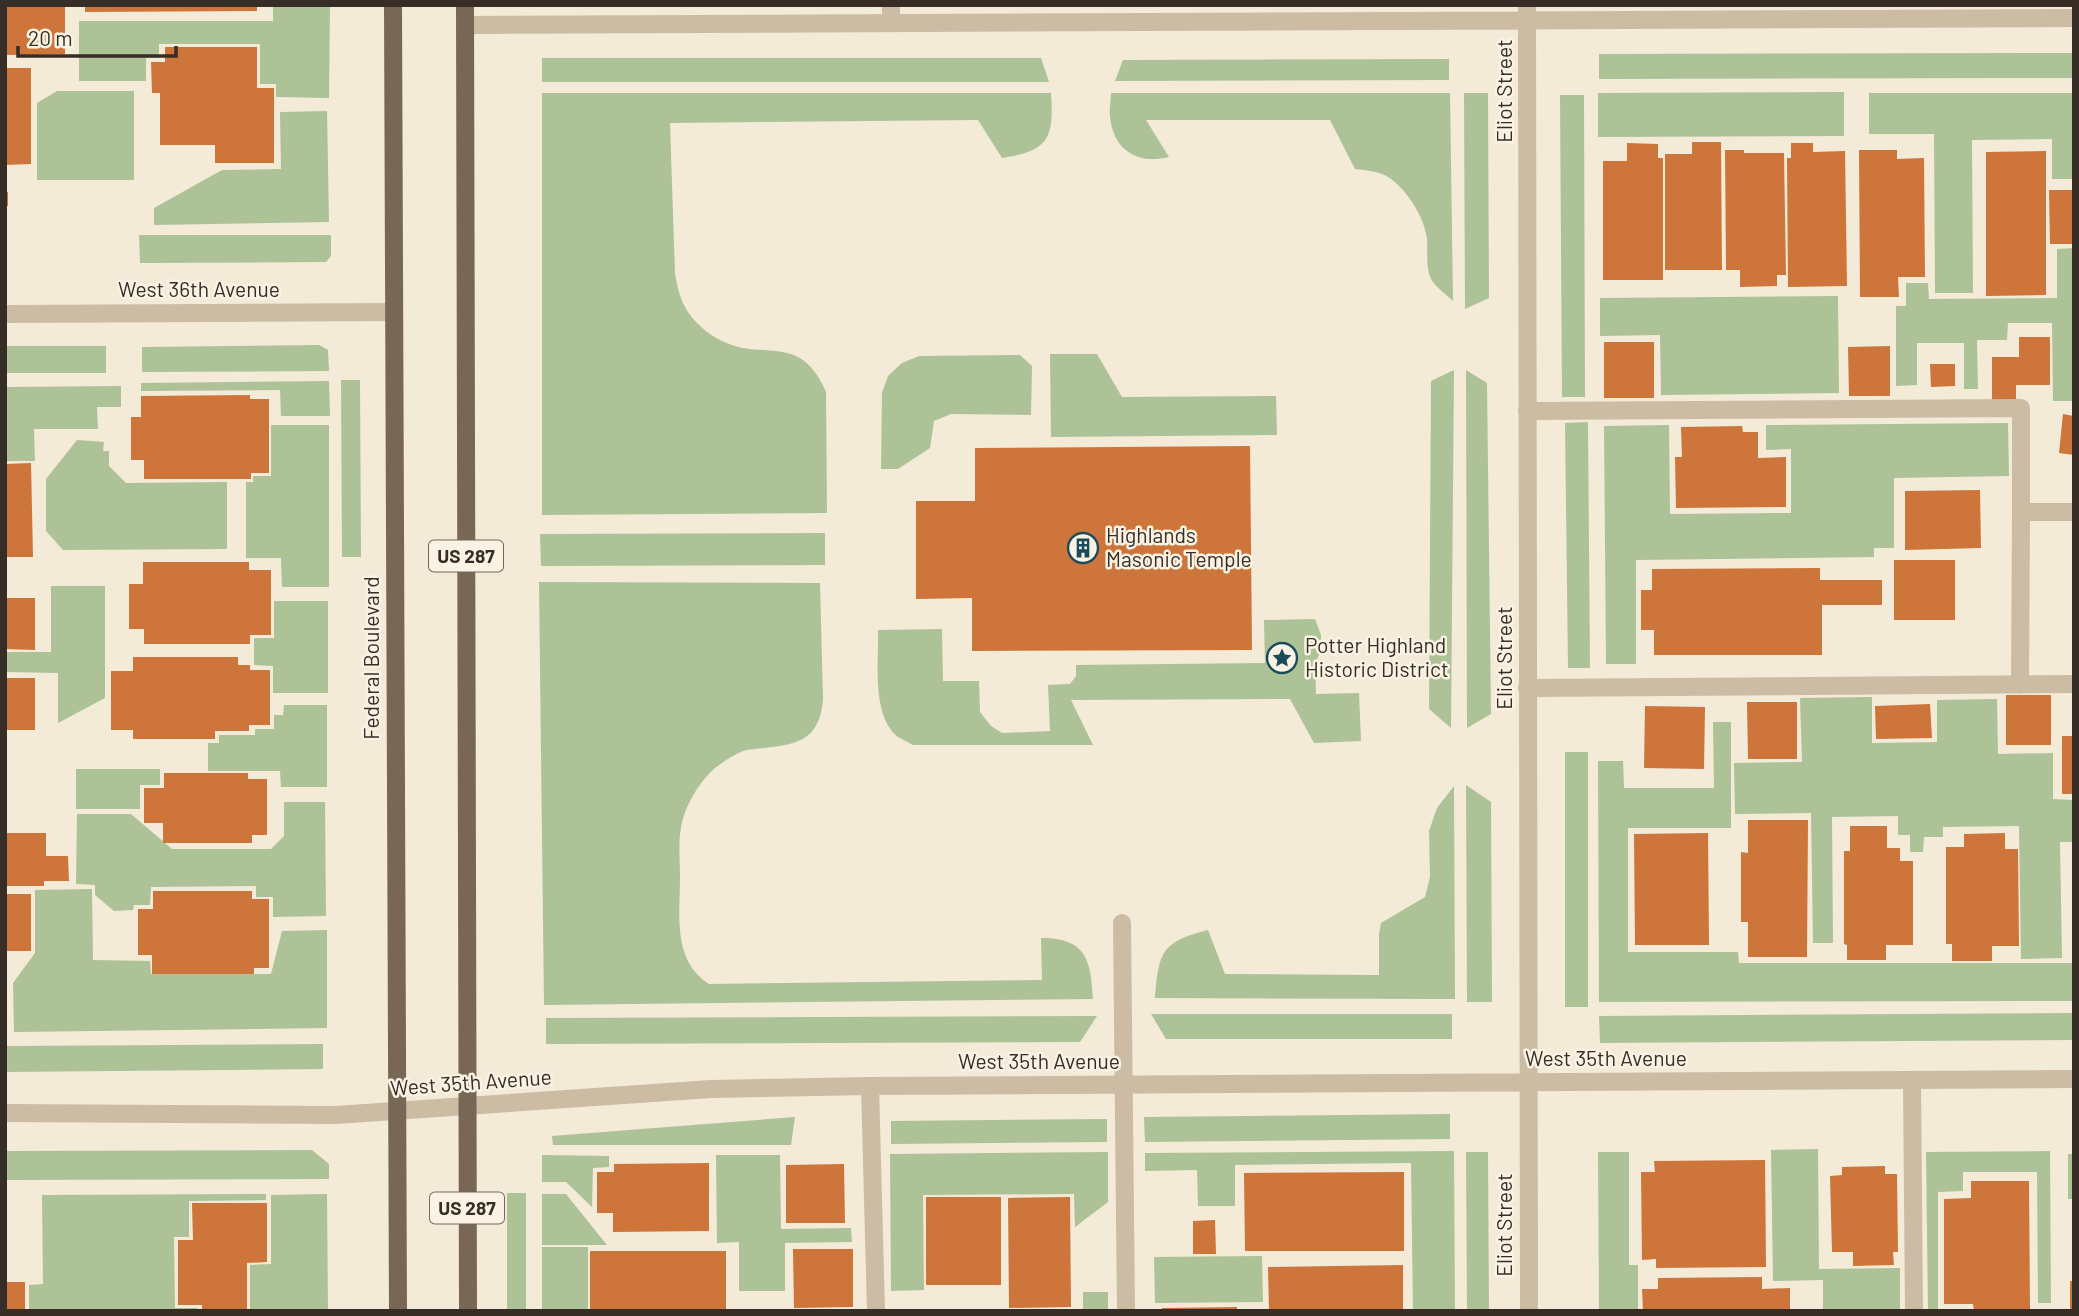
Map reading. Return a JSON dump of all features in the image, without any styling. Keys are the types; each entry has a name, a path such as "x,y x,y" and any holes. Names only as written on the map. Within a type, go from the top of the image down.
{"main road":[{"name":"Federal Boulevard","path":"393,5 398,1311"},
{"name":"US 287","path":"465,5 468,1311"}],"street":[{"path":"465,25 891,14 1527,13 2074,18"},
{"name":"Eliot Street","path":"1527,13 1528,1311"},
{"name":"West 36th Avenue","path":"5,314 394,313"},
{"path":"1527,411 2021,408 2020,685"},
{"path":"2021,512 2074,512"},
{"path":"1527,688 2074,684"},
{"path":"1122,923 1126,1311"},
{"name":"West 35th Avenue","path":"5,1113 336,1115 711,1089 870,1086 2074,1079"},
{"path":"1912,1080 1914,1311"},
{"path":"870,1086 876,1311"}],"green space":[{"path":"273,5 330,5 329,98 276,97 276,84 260,84 260,44 159,44 159,58 146,58 146,81 79,81 79,21 273,21"},
{"path":"2074,53 2074,78 1599,79 1599,54"},
{"path":"542,58 1041,58 1049,82 542,82"},
{"path":"1449,59 1449,80 1115,81 1123,60"},
{"path":"57,91 134,91 134,180 37,180 37,103"},
{"path":"1844,92 1844,136 1598,137 1598,93"},
{"path":"542,93 1051,93 1052,108 1049,131 1039,146 1002,158 978,120 670,123 675,274 682,301 694,320 717,338 743,348 791,354 808,364 817,375 826,392 827,513 542,515"},
{"path":"1111,93 1450,93 1453,301 1430,278 1425,230 1412,201 1390,178 1379,173 1355,169 1330,120 1146,120 1169,157 1147,159 1129,152 1116,138 1110,116"},
{"path":"1464,93 1488,93 1489,298 1465,309"},
{"path":"1869,93 2074,93 2074,179 2052,179 2052,139 1972,140 1973,293 1935,293 1934,134 1869,134"},
{"path":"1560,95 1584,95 1585,397 1562,397"},
{"path":"327,111 329,222 154,225 154,208 222,170 281,169 280,112"},
{"path":"139,235 331,235 331,256 326,262 140,263"},
{"path":"2074,248 2074,401 2053,401 2052,323 2008,323 2007,340 1977,340 1978,389 1964,389 1964,343 1917,343 1917,385 1896,386 1896,306 1906,306 1906,283 1928,283 1929,299 2057,298 2057,249"},
{"path":"1838,296 1839,393 1661,395 1660,335 1600,336 1600,298"},
{"path":"319,345 328,350 329,371 142,372 142,347"},
{"path":"5,346 106,346 106,373 5,373"},
{"path":"1050,354 1097,354 1122,397 1276,396 1277,435 1051,437"},
{"path":"1020,355 1032,366 1031,415 951,414 934,421 930,448 898,469 881,469 882,393 888,376 902,363 919,356"},
{"path":"1454,370 1451,728 1429,709 1431,381"},
{"path":"1466,370 1487,383 1491,714 1467,728"},
{"path":"341,380 360,380 361,557 342,557"},
{"path":"329,381 330,416 281,416 280,390 141,391 141,383"},
{"path":"121,386 121,407 97,407 98,429 34,429 35,461 5,461 5,387"},
{"path":"1588,422 1590,668 1568,668 1565,423"},
{"path":"2008,423 2009,476 1894,478 1894,548 1874,548 1874,557 1636,560 1636,664 1606,664 1604,426 1669,425 1670,514 1791,513 1791,449 1766,450 1766,425"},
{"path":"271,425 329,425 329,587 282,587 281,558 246,558 246,482 253,482 253,476 271,476"},
{"path":"77,440 104,442 103,451 109,451 109,466 126,483 227,482 227,549 63,550 46,531 46,479"},
{"path":"825,533 825,565 541,566 540,534"},
{"path":"539,582 820,583 823,700 817,724 812,732 797,742 750,749 721,763 698,788 683,820 679,846 681,936 689,962 697,974 709,984 1042,980 1041,938 1068,942 1084,954 1090,973 1093,999 544,1005"},
{"path":"51,586 105,586 105,698 58,723 58,673 5,672 5,652 51,652"},
{"path":"274,601 328,601 328,693 273,693 273,666 254,665 254,638 274,638"},
{"path":"1315,619 1321,635 1321,651 1315,663 1316,694 1359,693 1361,741 1314,743 1290,699 1071,700 1093,745 913,745 898,737 889,728 880,702 878,630 942,629 943,681 979,681 980,712 991,726 1002,733 1050,731 1048,685 1070,684 1076,676 1076,665 1265,663 1264,620"},
{"path":"1872,697 1872,743 1937,742 1937,700 1997,699 1998,754 2053,753 2053,799 2073,800 2074,842 2060,842 2062,958 2021,959 2019,826 1943,827 1943,837 1924,837 1923,852 1910,852 1910,835 1898,835 1898,816 1832,817 1833,943 1813,943 1811,813 1735,814 1734,763 1802,762 1800,698"},
{"path":"284,705 327,705 327,787 281,787 280,771 208,771 208,743 219,743 219,735 255,735 255,729 274,729 274,715 283,715"},
{"path":"1713,722 1731,722 1731,828 1628,828 1628,952 1738,952 1739,963 2074,963 2074,1001 1599,1002 1598,761 1623,761 1624,788 1714,788"},
{"path":"1565,752 1588,752 1588,1007 1565,1007"},
{"path":"76,769 160,769 160,785 140,785 140,809 76,809"},
{"path":"1466,785 1491,802 1492,1002 1467,1002"},
{"path":"1454,786 1455,999 1155,998 1158,970 1165,951 1180,939 1208,930 1225,974 1379,975 1381,923 1425,897 1430,877 1429,831 1437,808"},
{"path":"284,802 325,802 326,916 273,917 273,897 256,897 256,886 151,887 150,905 134,905 133,910 114,911 95,895 95,885 76,884 77,814 131,814 172,849 271,849 284,836"},
{"path":"92,889 93,960 150,961 151,974 271,974 282,931 327,930 327,1028 14,1032 13,983 35,953 35,890"},
{"path":"2074,1013 2074,1040 1600,1043 1599,1016"},
{"path":"1151,1014 1452,1014 1452,1039 1166,1039"},
{"path":"1097,1016 1080,1042 546,1044 546,1018"},
{"path":"323,1044 323,1069 5,1072 5,1046"},
{"path":"1450,1114 1450,1139 1145,1142 1144,1117"},
{"path":"795,1117 791,1145 553,1145 552,1136"},
{"path":"1107,1119 1107,1142 891,1144 891,1121"},
{"path":"1818,1149 1819,1269 1900,1268 1900,1311 1823,1311 1823,1280 1773,1281 1771,1150"},
{"path":"312,1150 329,1164 329,1179 5,1180 5,1151"},
{"path":"1454,1151 1455,1311 1413,1311 1411,1163 1235,1165 1235,1206 1198,1206 1197,1170 1145,1171 1145,1153"},
{"path":"2050,1151 2051,1303 2038,1303 2037,1172 1963,1172 1963,1191 1938,1192 1938,1309 1965,1311 1928,1311 1926,1152"},
{"path":"1108,1152 1108,1202 1075,1227 1074,1194 923,1195 924,1290 891,1291 890,1154"},
{"path":"1466,1152 1488,1152 1489,1311 1467,1311"},
{"path":"1598,1152 1629,1152 1629,1265 1638,1265 1638,1311 1599,1311"},
{"path":"2068,1154 2074,1154 2074,1199 2068,1199"},
{"path":"542,1155 609,1156 609,1167 593,1168 592,1207 566,1182 542,1182"},
{"path":"716,1155 780,1155 781,1229 851,1228 852,1242 785,1243 785,1291 739,1291 739,1242 717,1243"},
{"path":"507,1193 526,1193 526,1311 507,1311"},
{"path":"266,1194 266,1200 189,1201 189,1237 174,1237 175,1308 198,1308 198,1311 29,1311 29,1285 43,1284 42,1195"},
{"path":"327,1194 328,1311 250,1311 250,1265 271,1264 271,1195"},
{"path":"542,1194 566,1194 607,1245 542,1245"},
{"path":"542,1247 588,1247 588,1311 542,1311"},
{"path":"1262,1256 1263,1302 1155,1303 1154,1257"},
{"path":"1083,1292 1108,1292 1108,1311 1083,1311"}],"building":[{"path":"5,5 65,5 65,54 5,55"},
{"path":"85,5 257,5 257,11 85,12"},
{"path":"165,47 257,47 257,88 274,88 274,163 215,163 215,145 160,145 160,93 152,93 151,62 165,62"},
{"path":"5,68 31,68 31,164 5,165"},
{"path":"1692,142 1721,142 1722,270 1665,270 1665,154 1692,154"},
{"path":"1627,143 1658,144 1658,158 1663,158 1663,280 1603,280 1603,161 1627,161"},
{"path":"1791,143 1813,143 1813,152 1845,151 1847,286 1788,287 1787,158 1791,158"},
{"path":"1725,150 1784,153 1786,275 1777,275 1777,286 1740,287 1740,270 1726,270"},
{"path":"1859,150 1897,150 1897,159 1924,158 1925,277 1898,277 1899,297 1860,297"},
{"path":"2046,151 2046,295 1986,296 1986,152"},
{"path":"2049,190 2074,190 2074,244 2050,244"},
{"path":"5,192 8,192 8,206 5,206"},
{"path":"2019,337 2050,337 2050,385 2016,385 2016,400 1992,400 1992,357 2019,357"},
{"path":"1604,342 1654,342 1654,398 1604,398"},
{"path":"1890,346 1890,396 1849,396 1848,347"},
{"path":"1930,364 1955,364 1955,386 1931,387"},
{"path":"250,395 250,399 269,399 269,473 251,473 251,479 144,479 144,460 131,460 131,417 141,417 141,396"},
{"path":"2063,414 2074,416 2074,455 2059,453"},
{"path":"1742,426 1743,432 1758,432 1758,458 1786,457 1786,507 1676,508 1675,457 1682,457 1681,427"},
{"name":"Highlands Masonic Temple","path":"1250,446 1252,650 972,651 972,598 916,599 916,501 975,501 975,448"},
{"path":"31,463 33,557 5,557 5,464"},
{"path":"1980,490 1981,548 1905,550 1905,491"},
{"path":"1894,560 1955,560 1955,620 1894,620"},
{"path":"143,562 249,562 249,570 271,570 271,635 250,635 250,644 144,644 144,629 129,629 129,584 143,584"},
{"path":"1820,568 1820,580 1882,580 1882,605 1822,605 1822,655 1654,655 1654,630 1641,630 1641,590 1652,590 1652,569"},
{"path":"5,598 35,598 35,650 5,649"},
{"path":"133,657 238,657 238,665 250,665 250,670 270,670 270,725 249,725 249,731 215,731 215,739 133,739 133,730 111,730 111,671 133,671"},
{"path":"5,678 35,678 35,730 5,730"},
{"path":"2006,695 2051,695 2051,745 2006,745"},
{"path":"1747,702 1797,702 1797,759 1748,759"},
{"path":"1930,704 1932,738 1876,739 1875,706"},
{"path":"1645,706 1705,707 1704,769 1644,768"},
{"path":"2062,736 2074,736 2074,794 2062,794"},
{"path":"164,773 248,773 248,779 267,779 267,835 252,835 252,843 163,843 163,823 144,823 144,788 164,788"},
{"path":"1748,820 1808,820 1807,957 1748,957 1748,922 1741,922 1741,852 1748,853"},
{"path":"1850,826 1887,826 1887,848 1900,848 1900,861 1913,861 1913,945 1886,945 1886,960 1847,960 1847,945 1844,944 1844,851 1850,851"},
{"path":"5,833 46,833 46,856 68,856 69,881 44,881 44,886 5,886"},
{"path":"1708,833 1709,945 1635,945 1634,834"},
{"path":"2005,833 2005,849 2018,849 2019,946 1992,946 1992,961 1952,961 1952,944 1946,944 1946,847 1964,847 1964,834"},
{"path":"153,891 252,891 252,899 269,899 269,968 254,968 254,974 152,974 152,955 138,955 138,909 153,909"},
{"path":"5,894 31,894 31,951 5,951"},
{"path":"1765,1160 1766,1267 1656,1268 1656,1259 1642,1260 1641,1172 1655,1172 1654,1161"},
{"path":"709,1163 709,1231 613,1232 613,1213 597,1213 597,1172 614,1172 614,1164"},
{"path":"844,1164 845,1223 786,1223 786,1165"},
{"path":"1885,1166 1885,1174 1897,1174 1898,1252 1893,1252 1894,1265 1853,1266 1853,1252 1832,1252 1830,1176 1842,1175 1842,1167"},
{"path":"1404,1172 1404,1251 1245,1251 1244,1173"},
{"path":"1971,1181 2029,1181 2030,1309 1974,1311 1973,1304 1944,1304 1944,1199 1971,1198"},
{"path":"926,1197 1001,1197 1001,1285 926,1285"},
{"path":"1070,1197 1071,1307 1009,1308 1008,1198"},
{"path":"192,1203 267,1203 267,1262 247,1263 247,1309 202,1309 202,1305 178,1305 178,1240 193,1240"},
{"path":"1215,1220 1216,1254 1193,1254 1193,1221"},
{"path":"793,1249 853,1249 853,1307 794,1308"},
{"path":"590,1251 726,1251 726,1311 590,1311"},
{"path":"1403,1265 1403,1311 1269,1311 1268,1267"},
{"path":"1762,1277 1762,1289 1790,1288 1790,1311 1643,1311 1642,1289 1658,1289 1658,1278"},
{"path":"2070,1281 2074,1281 2074,1311 2070,1311"},
{"path":"5,1282 25,1282 25,1311 5,1311"},
{"path":"1237,1307 1237,1311 1162,1311 1162,1308"}],"place":[{"name":"Highlands Masonic Temple","path":"1083,548"},
{"name":"Potter Highland Historic District","path":"1282,658"}]}
